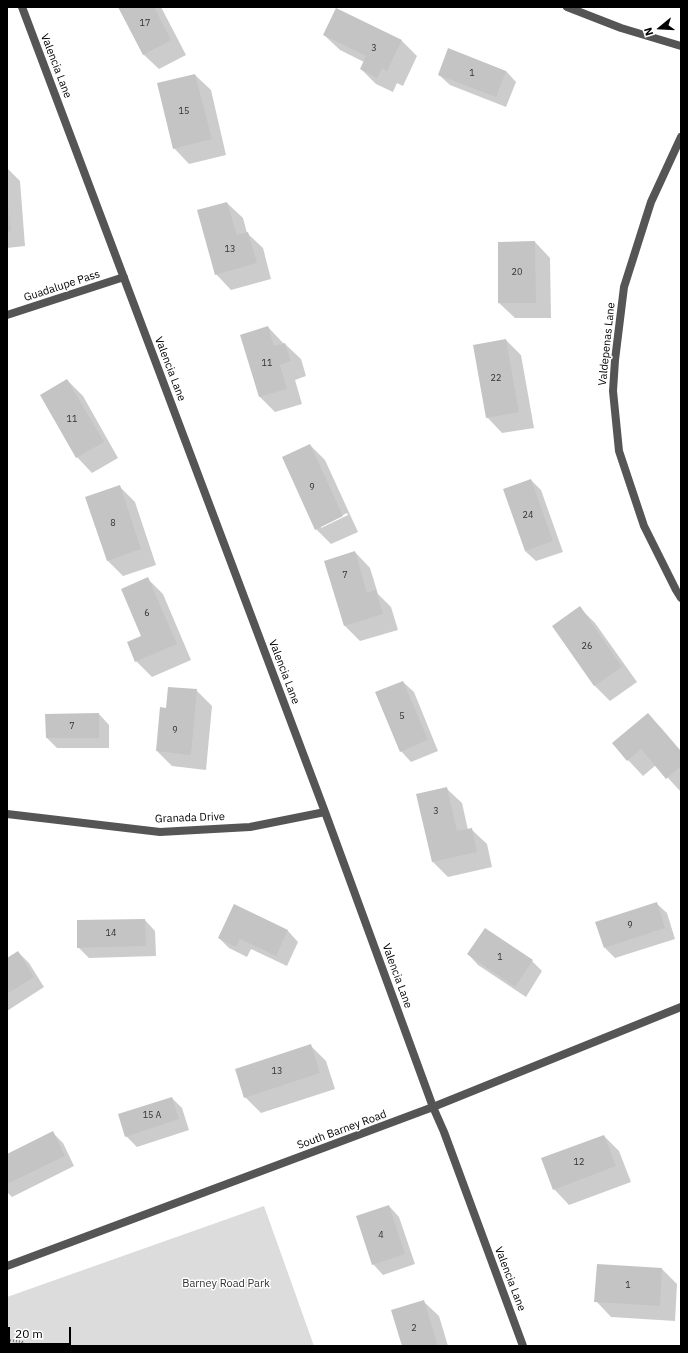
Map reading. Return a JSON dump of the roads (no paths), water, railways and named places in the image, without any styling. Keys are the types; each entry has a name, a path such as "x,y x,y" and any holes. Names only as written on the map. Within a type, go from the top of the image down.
{"street":[{"name":"Valencia Lane","path":"22,7 325,812 432,1107 444,1132 523,1346"},
{"path":"567,7 621,28 681,46"},
{"name":"Valdepenas Lane","path":"681,137 651,202 624,287 615,360 613,391 620,452 644,526 681,598"},
{"name":"Guadalupe Pass","path":"7,315 124,277"},
{"name":"Granada Drive","path":"7,814 160,832 250,827 325,812"},
{"name":"South Barney Road","path":"7,1266 432,1107 681,1007"}],"park label":[{"name":"Barney Road Park","path":"226,1284"}]}
